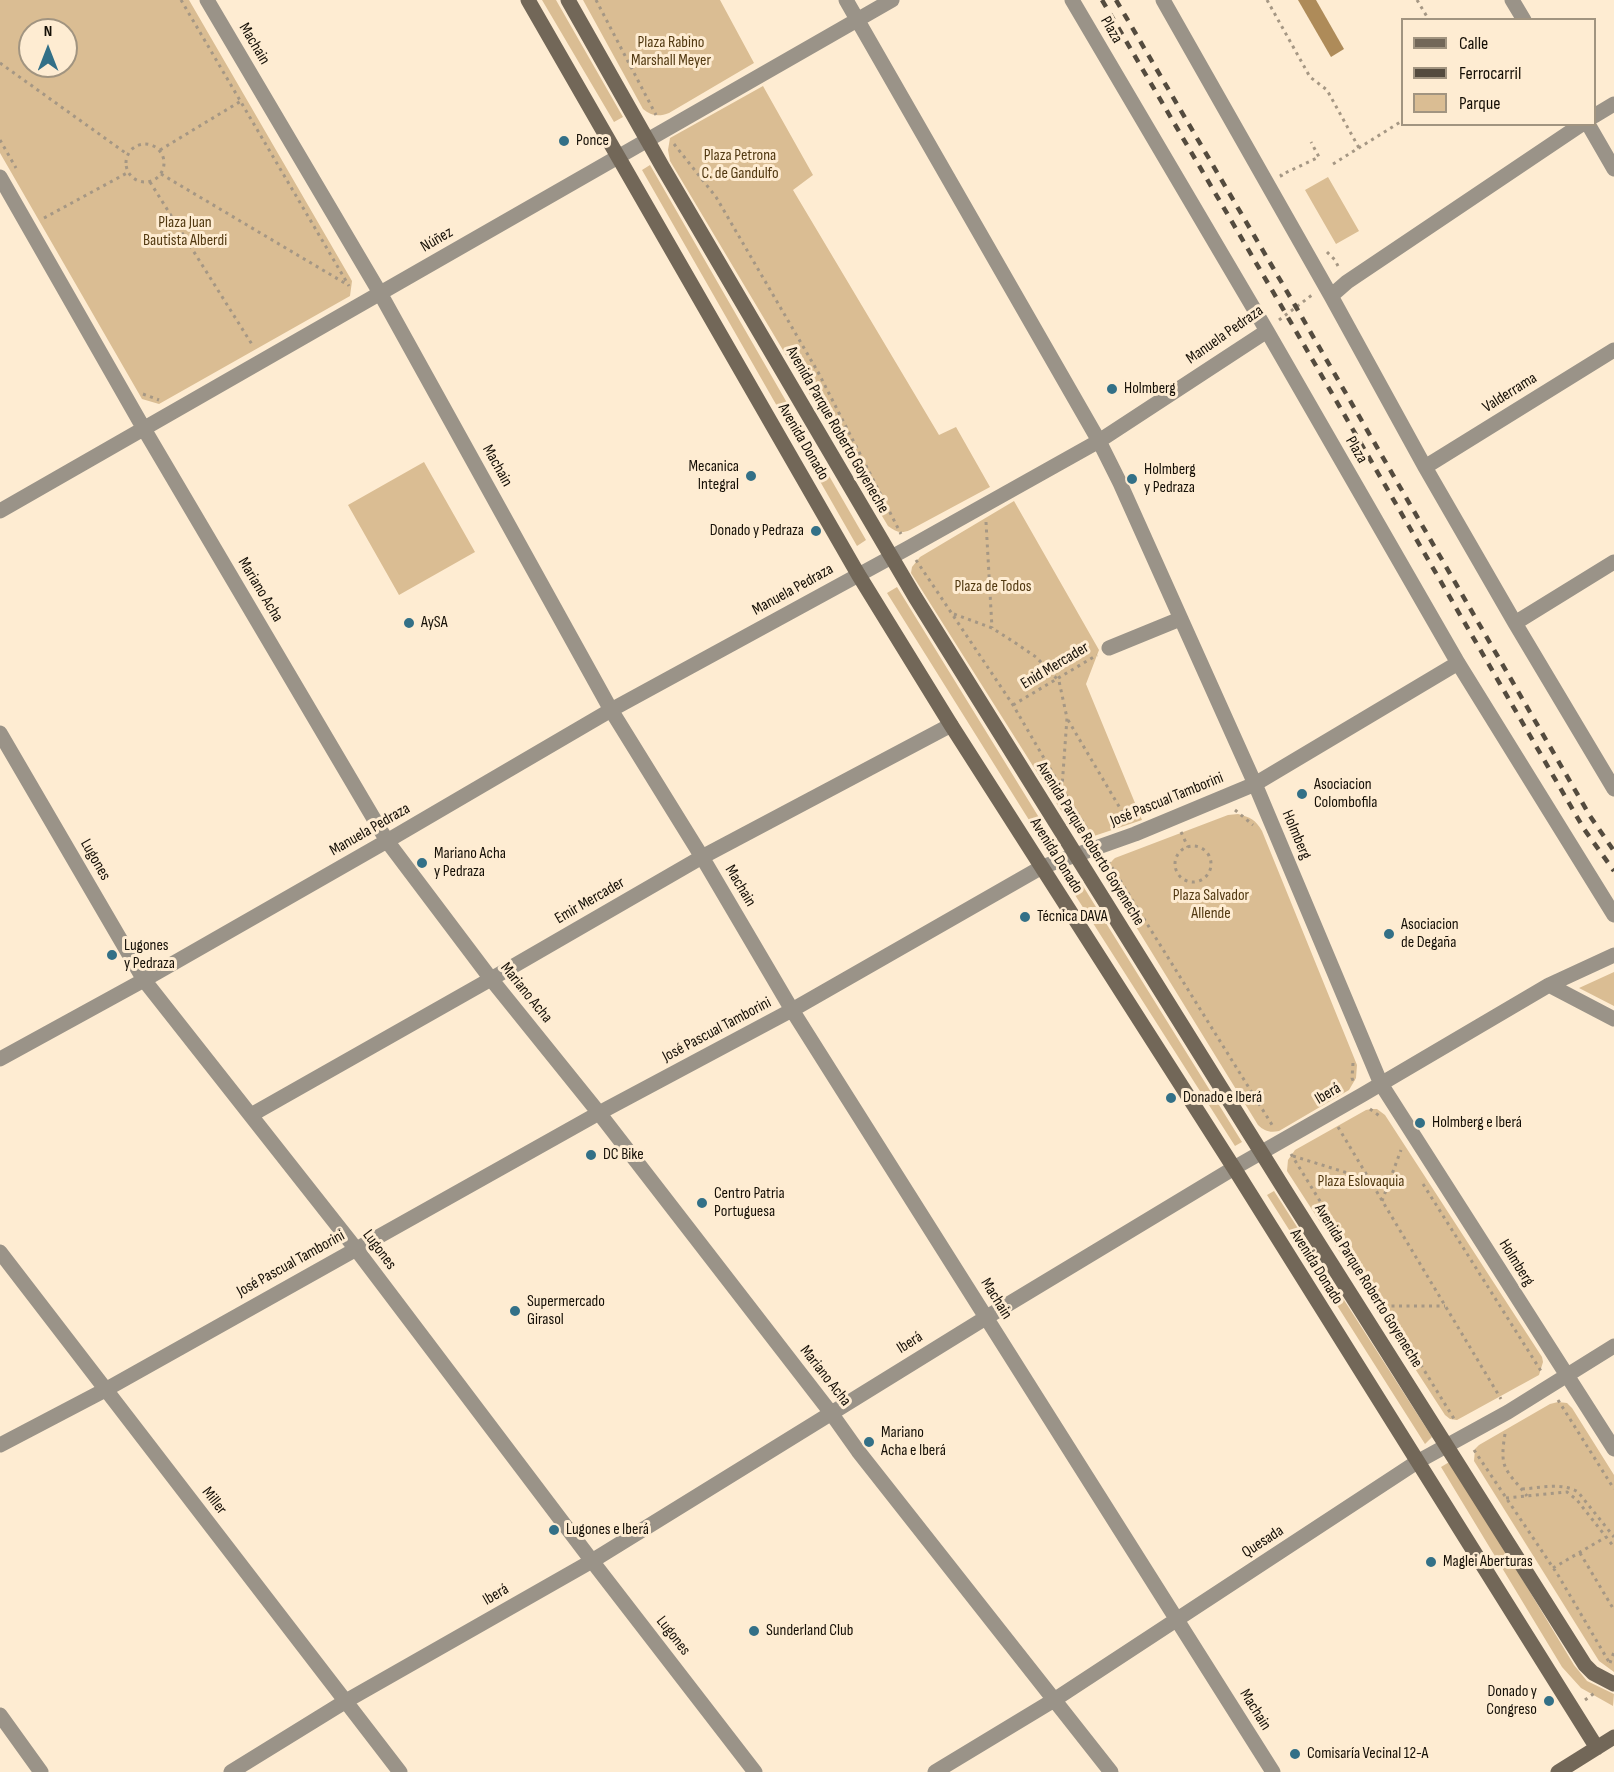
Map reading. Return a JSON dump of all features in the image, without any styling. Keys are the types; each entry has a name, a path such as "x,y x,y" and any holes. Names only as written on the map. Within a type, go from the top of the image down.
{"main road":[{"name":"Avenida Donado","path":"528,0 858,574 951,725 1234,1168 1417,1462 1470,1542 1597,1748"},
{"name":"Avenida Parque Roberto Goyeneche","path":"568,0 646,140 891,557 1075,854 1585,1665 1593,1673 1614,1684"},
{"path":"1558,1772 1614,1737"}],"street":[{"name":"Machain","path":"207,0 380,293 610,710 702,857 792,1010 1273,1772"},
{"name":"Holmberg","path":"846,0 1100,441 1255,784 1381,1084 1614,1449"},
{"name":"Núñez","path":"0,511 892,0"},
{"name":"Plaza","path":"1072,0 1267,331 1458,663 1614,915"},
{"path":"1163,0 1425,467 1614,789"},
{"path":"1512,0 1523,18"},
{"path":"1596,115 1614,104"},
{"path":"1331,296 1347,282 1579,126"},
{"path":"1589,126 1614,169"},
{"name":"Mariano Acha","path":"0,177 144,429 387,841 491,979 599,1113 858,1451 1111,1772"},
{"name":"Manuela Pedraza","path":"0,1059 144,980 387,841 610,710 1100,441 1267,331"},
{"name":"Valderrama","path":"1425,467 1614,350"},
{"path":"1515,623 1614,562"},
{"path":"1108,648 1180,620"},
{"name":"José Pascual Tamborini","path":"0,1445 105,1390 599,1113 792,1010 1042,867 1135,834 1255,784 1458,663"},
{"name":"Emir Mercader","path":"251,1115 702,857 951,725"},
{"name":"Lugones","path":"0,733 144,980 356,1248 592,1561 755,1772"},
{"name":"Iberá","path":"231,1772 346,1701 592,1561 987,1317 1234,1168 1549,985 1614,955"},
{"path":"1549,985 1614,1018"},
{"name":"Miller","path":"0,1252 400,1772"},
{"name":"Quesada","path":"935,1772 1054,1700 1417,1462 1508,1412 1614,1346"},
{"path":"0,1715 41,1772"}],"path":[{"path":"161,174 349,286 181,0"},
{"path":"596,0 664,130 716,197 818,372 908,548 1013,705 1062,789 1464,1435"},
{"path":"1267,0 1310,77 1327,90 1359,148"},
{"path":"1417,0 1428,18"},
{"path":"0,63 128,153"},
{"path":"159,150 241,101"},
{"path":"1332,164 1401,122"},
{"path":"0,140 17,169"},
{"path":"1287,185 1281,176 1319,157 1311,142"},
{"path":"143,144 149,144 159,150 164,162 161,174 150,182 137,181 125,167 128,153 131,149 143,144"},
{"path":"45,218 128,173"},
{"path":"150,182 253,346"},
{"path":"1325,250 1335,260 1347,282"},
{"name":"Manuela Pedraza","path":"1267,331 1314,294 1331,296"},
{"path":"142,393 159,400"},
{"path":"985,505 992,628"},
{"path":"952,614 992,628 1036,657 1059,681 1067,718 1062,789"},
{"name":"Enid Mercader","path":"1013,705 1108,648"},
{"path":"1067,718 1135,834"},
{"path":"1188,847 1199,847 1204,850 1212,865 1208,875 1192,883 1181,878 1175,867 1178,855 1188,847"},
{"path":"1330,1114 1508,1412 1502,1461 1527,1496"},
{"path":"1382,1201 1401,1150"},
{"path":"1291,1155 1369,1180"},
{"path":"1384,1306 1444,1306"},
{"path":"1522,1489 1558,1486 1572,1488 1578,1492 1613,1534 1553,1568"},
{"path":"1506,1498 1567,1492 1614,1547"},
{"path":"1580,1552 1614,1610"},
{"path":"1614,1652 1610,1663 1614,1666"}],"green space":[{"name":"Plaza Juan Bautista Alberdi","path":"0,0 189,0 352,281 350,296 159,404 142,399 0,153"},
{"path":"542,0 556,0 623,117 614,122"},
{"name":"Plaza Rabino Marshall Meyer","path":"583,0 720,0 754,63 669,113 658,115 649,113 643,109"},
{"name":"Plaza Petrona C. de Gandulfo","path":"763,86 813,175 793,190 939,435 956,427 990,487 904,532 888,526 670,161 668,150 670,138"},
{"path":"650,165 866,540 857,546 642,170"},
{"path":"1328,177 1359,231 1336,244 1305,190"},
{"path":"424,462 475,552 399,595 348,505"},
{"name":"Plaza de Todos","path":"1014,501 1099,650 1086,684 1142,820 1094,836 1080,833 1069,823 911,573 912,567 920,557"},
{"path":"897,587 1043,824 1034,828 887,593"},
{"name":"Plaza Salvador Allende","path":"1238,814 1252,819 1262,831 1357,1065 1356,1078 1349,1090 1276,1132 1267,1131 1258,1125 1106,878 1108,867 1115,858 1228,815"},
{"path":"1078,878 1242,1142 1235,1146 1068,884"},
{"path":"1614,972 1614,1006 1579,988"},
{"name":"Plaza Eslovaquia","path":"1371,1109 1377,1109 1385,1115 1542,1357 1543,1362 1539,1375 1457,1420 1445,1415 1287,1171 1288,1160 1295,1150"},
{"path":"1274,1191 1432,1437 1425,1444 1267,1195"},
{"path":"1567,1403 1572,1408 1614,1475 1614,1672 1599,1661 1474,1461 1475,1449 1479,1445 1550,1404"},
{"path":"1451,1461 1574,1665 1587,1681 1614,1694 1613,1706 1581,1688 1562,1667 1441,1467"}],"shaded area":[{"path":"1298,0 1316,0 1344,49 1331,57"}],"railway":[{"path":"1102,0 1584,829 1614,871"},
{"path":"1116,0 1590,816 1614,851"}],"place":[{"name":"Ponce","path":"564,141"},
{"name":"Holmberg","path":"1112,389"},
{"name":"Mecanica Integral","path":"751,476"},
{"name":"Holmberg y Pedraza","path":"1132,479"},
{"name":"Donado y Pedraza","path":"816,531"},
{"name":"AySA","path":"409,623"},
{"name":"Asociacion Colombofila","path":"1302,794"},
{"name":"Mariano Acha y Pedraza","path":"422,863"},
{"name":"Técnica DAVA","path":"1025,917"},
{"name":"Asociacion de Degaña","path":"1389,934"},
{"name":"Lugones y Pedraza","path":"112,955"},
{"name":"Donado e Iberá","path":"1171,1098"},
{"name":"Holmberg e Iberá","path":"1420,1123"},
{"name":"DC Bike","path":"591,1155"},
{"name":"Centro Patria Portuguesa","path":"702,1203"},
{"name":"Supermercado Girasol","path":"515,1311"},
{"name":"Mariano Acha e Iberá","path":"869,1442"},
{"name":"Lugones e Iberá","path":"554,1530"},
{"name":"Maglei Aberturas","path":"1431,1562"},
{"name":"Sunderland Club","path":"754,1631"},
{"name":"Donado y Congreso","path":"1549,1701"},
{"name":"Comisaría Vecinal 12-A","path":"1295,1754"}]}
